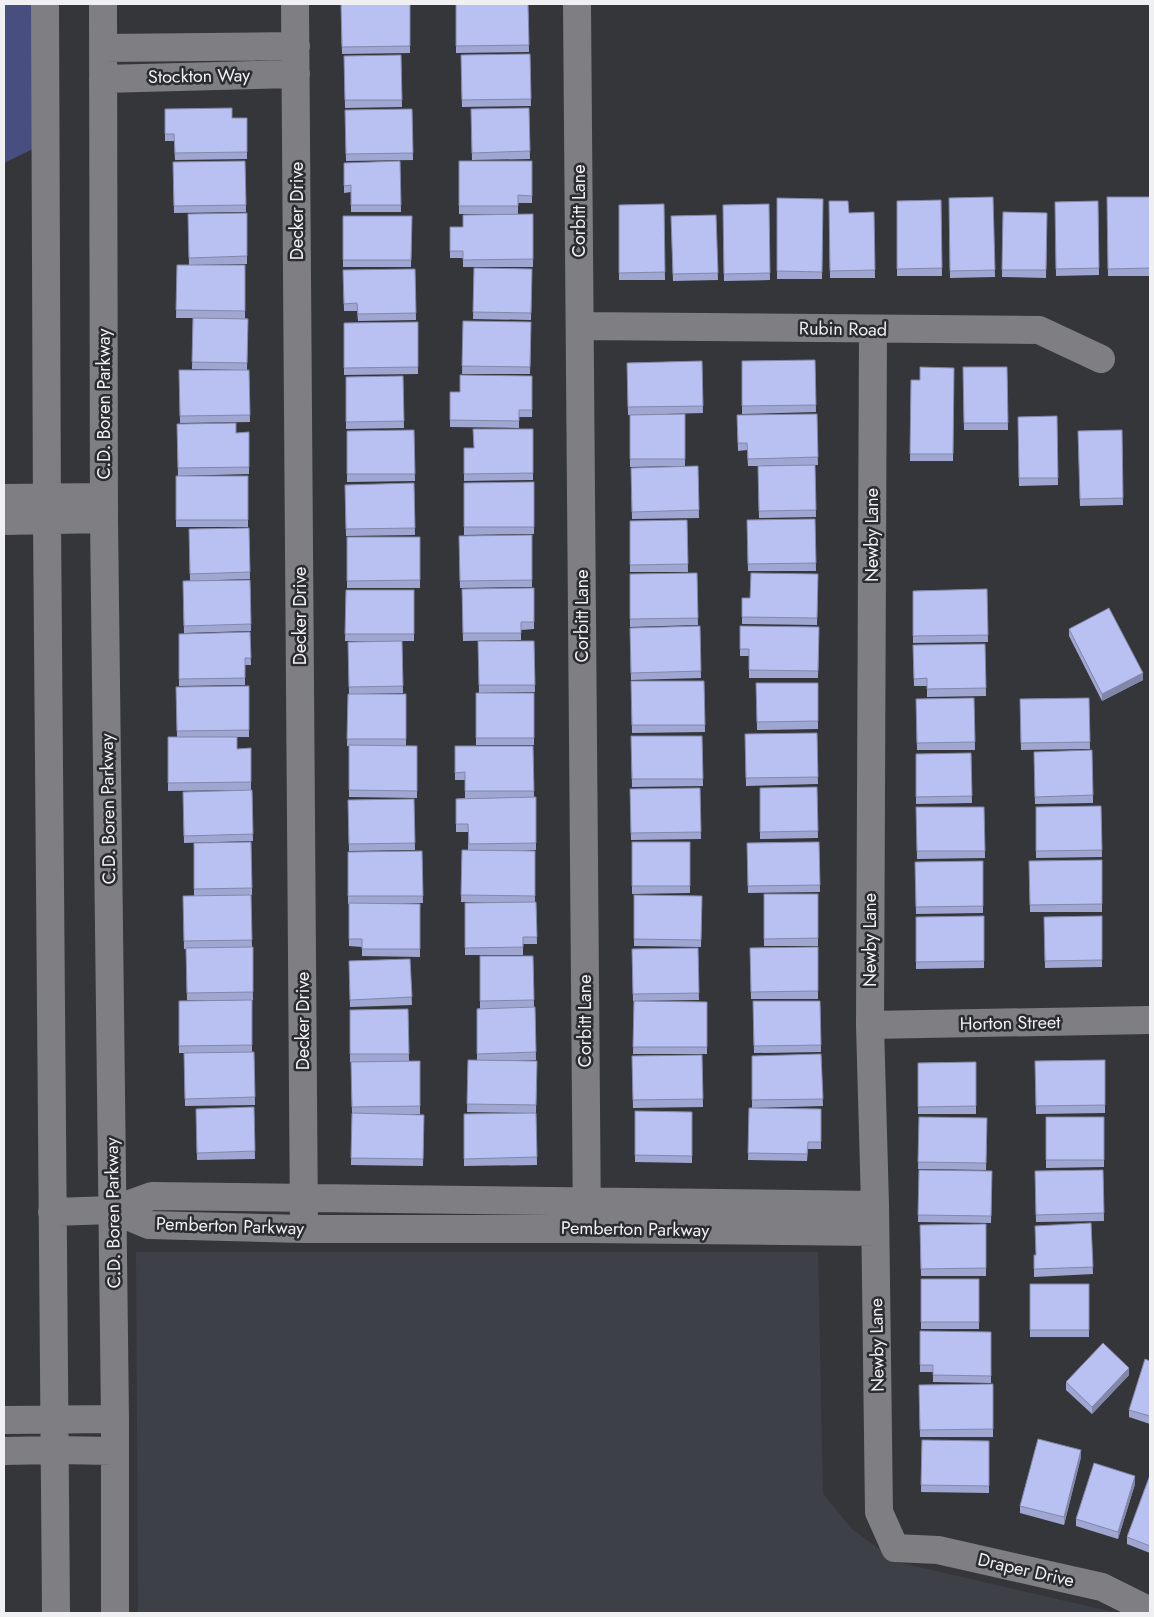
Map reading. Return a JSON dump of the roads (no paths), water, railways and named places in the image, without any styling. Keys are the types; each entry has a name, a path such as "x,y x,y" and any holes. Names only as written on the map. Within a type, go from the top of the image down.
{"street":[{"path":"45,4 56,1613"},
{"name":"C.D. Boren Parkway","path":"103,4 104,508 115,1419 114,1613"},
{"name":"Decker Drive","path":"295,4 304,1229"},
{"name":"Corbitt Lane","path":"577,4 587,1229"},
{"name":"Stockton Way","path":"103,48 296,46"},
{"name":"Stockton Way","path":"103,79 296,74"},
{"name":"Rubin Road","path":"580,326 1039,330 1101,359"},
{"name":"Newby Lane","path":"873,329 870,1025 875,1204 879,1512 896,1548"},
{"path":"4,498 47,509"},
{"path":"4,521 47,509 104,508"},
{"name":"Horton Street","path":"870,1025 1150,1020"},
{"name":"Pemberton Parkway","path":"113,1210 152,1196 875,1204"},
{"path":"52,1212 113,1210"},
{"name":"Pemberton Parkway","path":"113,1210 149,1225 304,1229 875,1232"},
{"path":"4,1420 115,1419"},
{"path":"4,1451 115,1452"},
{"name":"Draper Drive","path":"896,1548 938,1550 1102,1587 1150,1611"}]}
